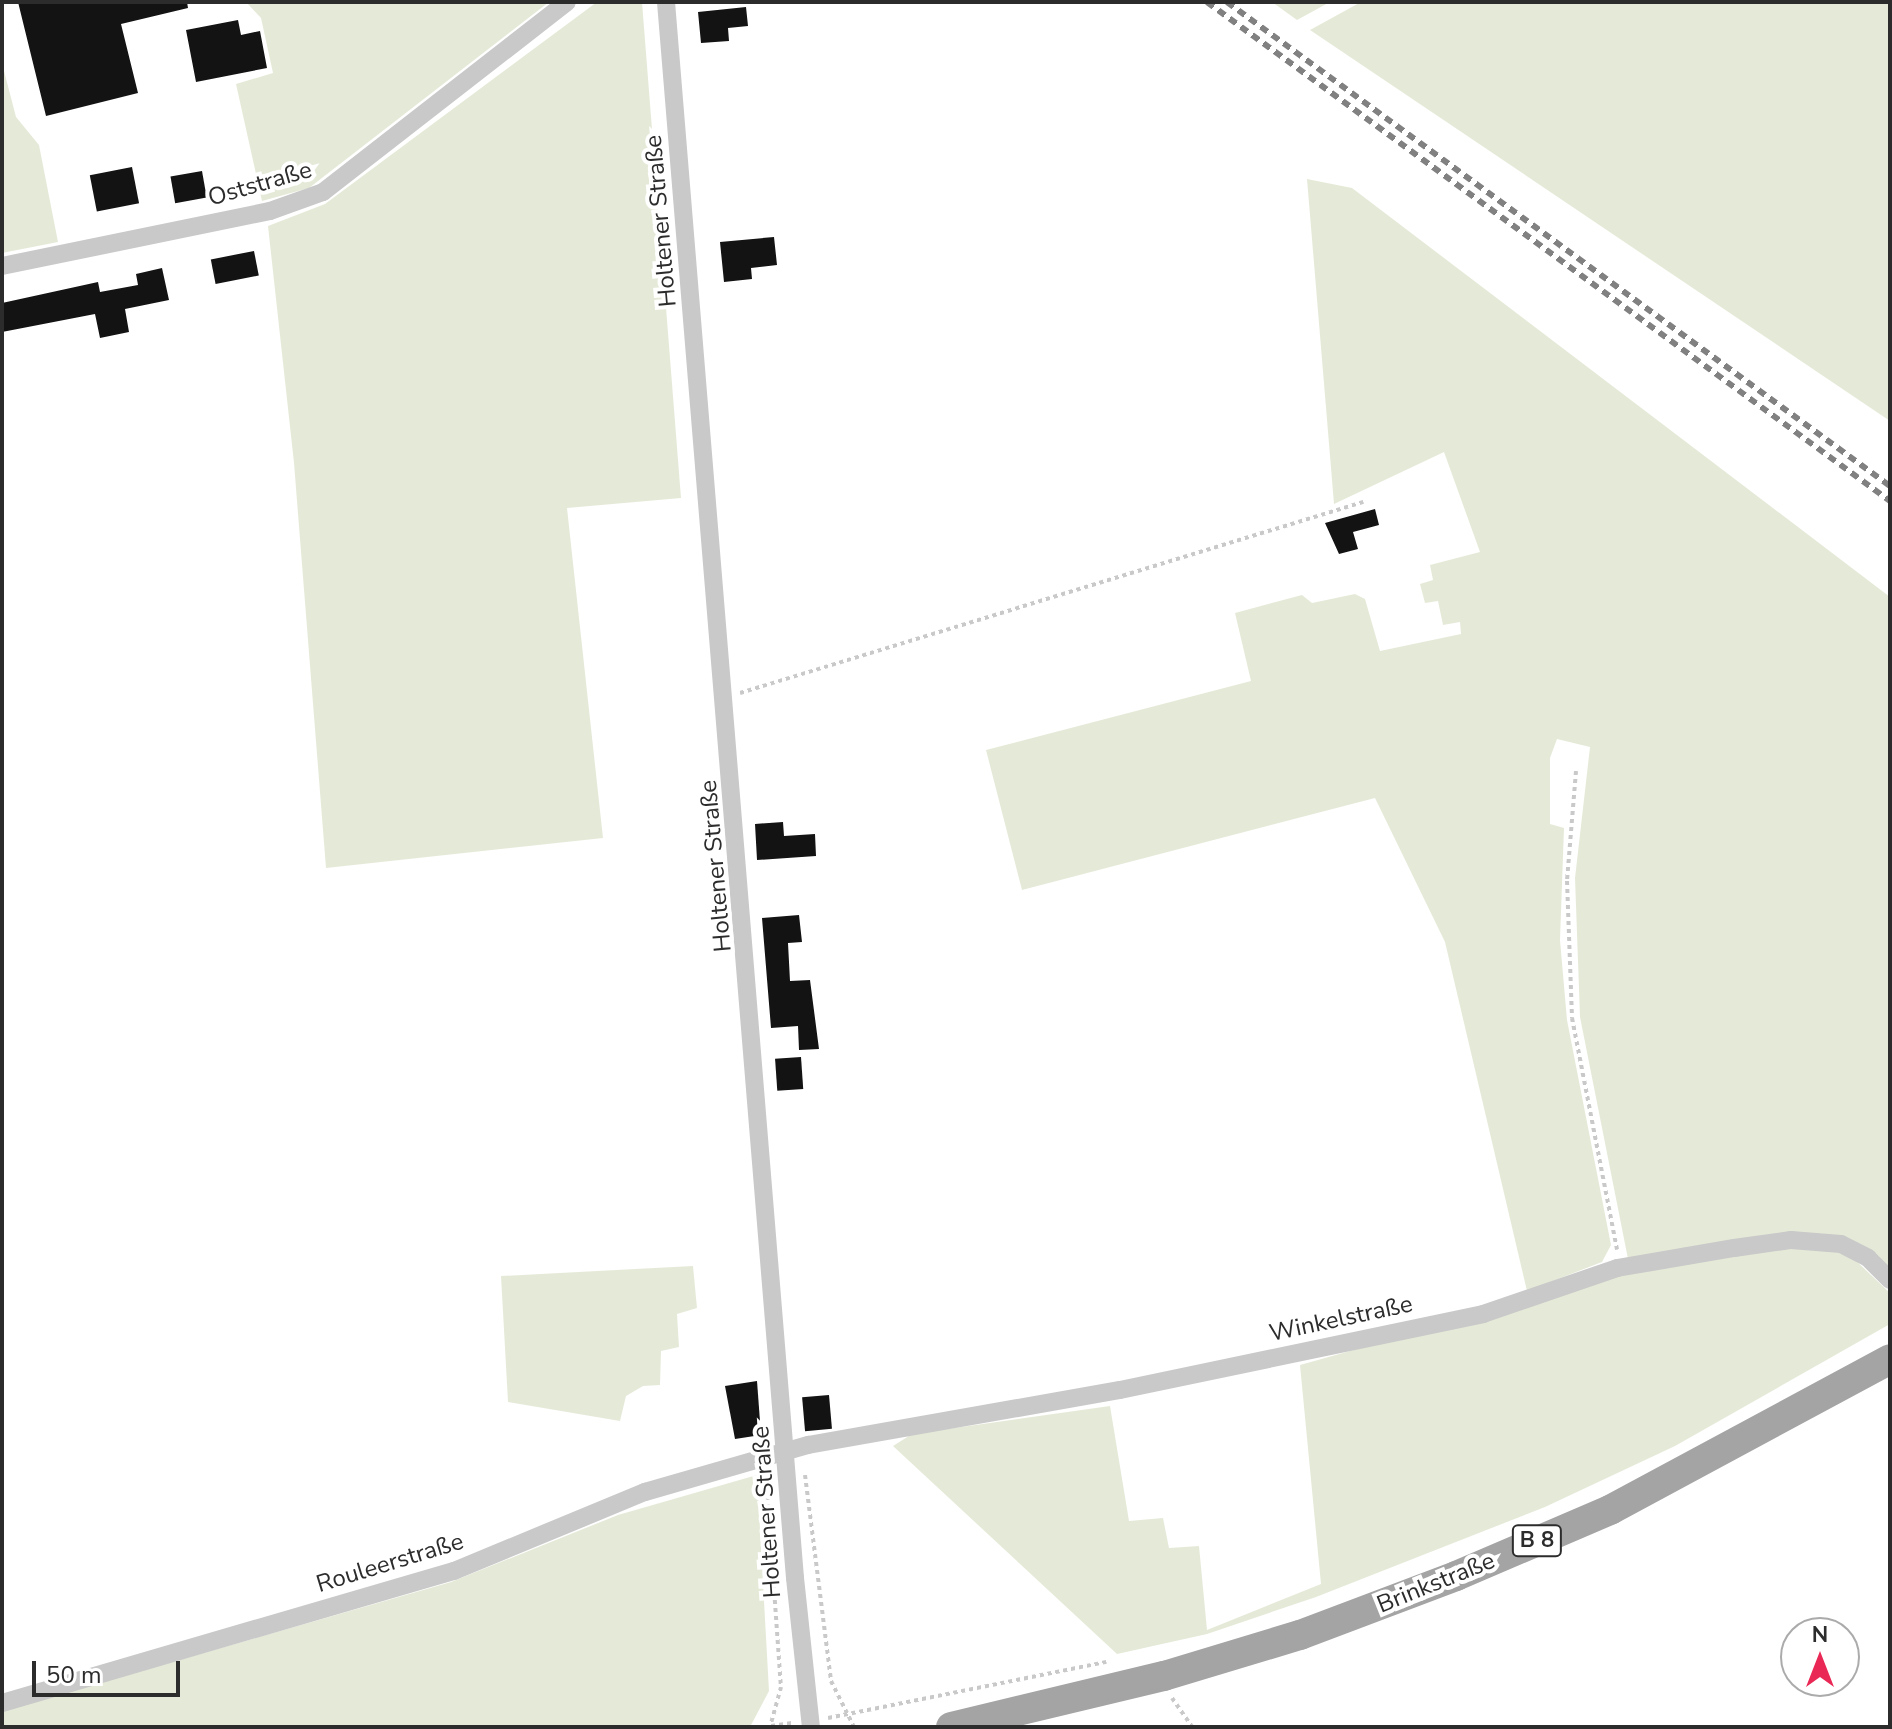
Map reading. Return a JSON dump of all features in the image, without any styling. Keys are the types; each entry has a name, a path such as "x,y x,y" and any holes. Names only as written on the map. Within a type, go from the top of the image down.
{"main road":[{"name":"Brinkstraße","path":"951,1727 1164,1676 1300,1635 1456,1576 1610,1510 1890,1359"}],"street":[{"name":"Oststraße","path":"2,266 270,211 323,192 567,2"},
{"name":"Holtener Straße","path":"666,2 811,1724"},
{"name":"Winkelstraße","path":"787,1452 1120,1390 1483,1314 1617,1268 1818,1239 1868,1258 1890,1280"},
{"name":"Rouleerstraße","path":"2,1703 454,1571 645,1492 787,1452"}],"path":[{"path":"726,697 1363,502"},
{"path":"1576,771 1567,881 1572,1018 1617,1236 1617,1268"},
{"path":"787,1452 808,1479 831,1681 839,1702 852,1714 854,1727"},
{"path":"771,1726 811,1724 1110,1662"},
{"path":"1172,1698 1192,1727"}],"green space":[{"path":"246,2 549,2 309,188 262,201 236,84 273,73 261,18"},
{"path":"597,2 642,2 681,498 567,508 603,838 326,868 294,463 268,226 325,204"},
{"path":"1272,2 1330,2 1297,20"},
{"path":"1361,2 1890,2 1890,421 1310,30"},
{"path":"2,63 16,117 39,145 58,242 2,253"},
{"path":"1307,179 1352,188 1890,597 1890,1268 1849,1239 1628,1259 1580,1017 1575,878 1590,747 1557,739 1550,758 1550,824 1564,828 1560,940 1567,1020 1611,1245 1602,1262 1527,1291 1445,942 1375,798 1022,890 986,750 1251,681 1235,613 1302,595 1312,603 1355,594 1365,599 1380,651 1461,634 1460,622 1443,625 1438,601 1425,603 1420,584 1433,580 1430,565 1480,552 1444,452 1334,504"},
{"path":"1778,1248 1823,1248 1852,1257 1890,1293 1890,1324 1675,1446 1545,1507 1316,1597 1207,1634 1117,1654 893,1446 912,1434 1110,1406 1129,1521 1163,1518 1169,1548 1199,1546 1207,1630 1321,1584 1300,1365 1636,1271"},
{"path":"693,1266 697,1308 677,1314 679,1347 661,1351 660,1385 643,1386 626,1396 620,1421 508,1402 501,1276"},
{"path":"757,1475 769,1691 750,1727 2,1727 2,1711 451,1582 618,1515"}],"building":[{"path":"18,2 187,2 188,8 121,24 138,93 46,116"},
{"path":"746,7 748,26 728,28 729,41 701,43 698,12"},
{"path":"238,20 241,35 260,31 267,68 196,82 186,30"},
{"path":"132,167 139,203 97,212 90,175"},
{"path":"202,171 207,198 175,203 170,177"},
{"path":"774,237 777,265 751,268 752,279 724,282 720,242"},
{"path":"254,251 259,276 216,284 211,259"},
{"path":"162,268 169,300 125,309 129,332 100,338 95,314 2,332 2,303 98,282 100,292 138,285 136,274"},
{"path":"1375,509 1379,525 1353,532 1358,549 1339,554 1325,523"},
{"path":"783,822 784,836 815,834 816,856 757,860 755,824"},
{"path":"799,915 802,942 788,943 790,981 810,980 819,1049 799,1050 798,1026 771,1028 762,918"},
{"path":"801,1057 803,1089 777,1091 775,1059"},
{"path":"757,1381 761,1435 735,1439 725,1386"},
{"path":"829,1395 832,1429 805,1431 802,1397"}],"railway":[{"path":"1207,2 1890,501"},
{"path":"1227,2 1890,486"}]}
